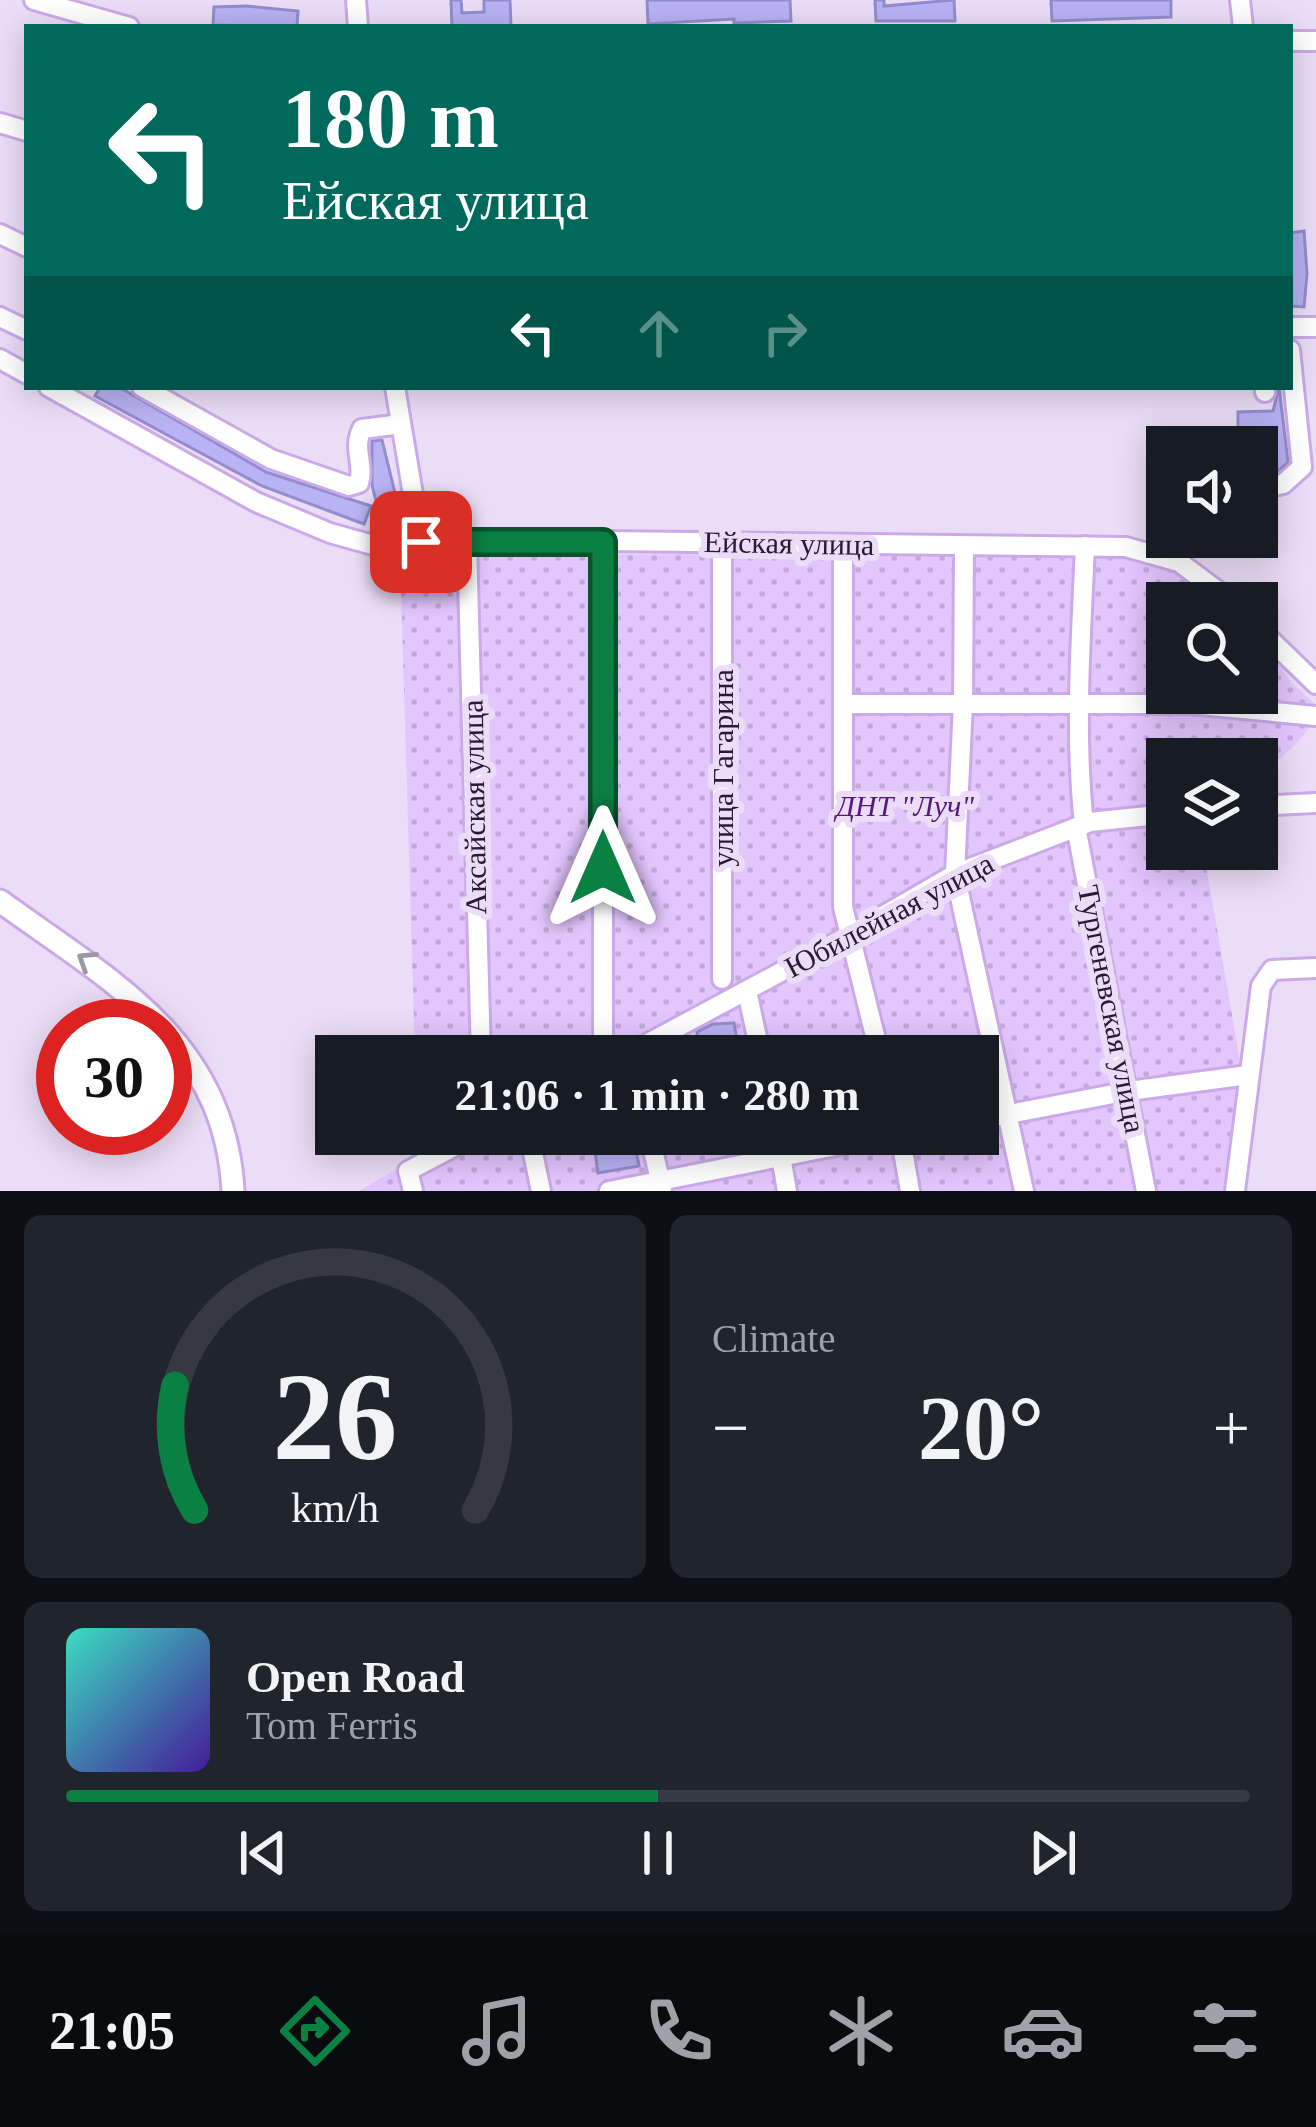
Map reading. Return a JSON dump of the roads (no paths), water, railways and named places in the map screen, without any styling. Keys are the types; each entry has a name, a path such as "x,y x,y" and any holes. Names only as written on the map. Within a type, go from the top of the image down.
{"main road":[{"path":"0,901 100,969 166,1028 197,1070 225,1135 233,1191"}],"street":[{"path":"34,0 118,24"},
{"path":"1278,485 1302,467 1293,379"},
{"name":"Ейская улица","path":"54,390 256,502 373,545 421,542 467,551 964,553 1126,547 1146,552"},
{"path":"147,390 271,459 350,486 359,483 362,473 356,441 362,429 401,424"},
{"path":"395,390 421,542"},
{"path":"603,549 603,1035"},
{"name":"улица Гагарина","path":"722,550 722,980"},
{"path":"843,550 842,907 875,1035"},
{"name":"Аксайская улица","path":"467,551 480,1035"},
{"name":"Тургеневская улица","path":"1084,551 1078,701 1080,826 1147,1191"},
{"path":"964,553 955,874 1024,1191"},
{"path":"1167,558 1210,582"},
{"path":"1278,647 1316,684"},
{"path":"844,704 1078,701 1190,704 1316,716"},
{"path":"1278,805 1316,803"},
{"name":"Юбилейная улица","path":"664,1035 955,874 1080,826 1146,817"},
{"path":"1235,1191 1261,986 1272,970 1316,968"},
{"path":"747,991 756,1035"},
{"path":"999,1116 1248,1075"},
{"path":"411,1181 448,1155"},
{"path":"533,1155 541,1191"},
{"path":"654,1155 661,1185"},
{"path":"609,1191 661,1185 781,1155 787,1191"},
{"path":"902,1155 910,1191"}],"park label":[{"name":"ДНТ \"Луч\"","path":"905,805"}]}
